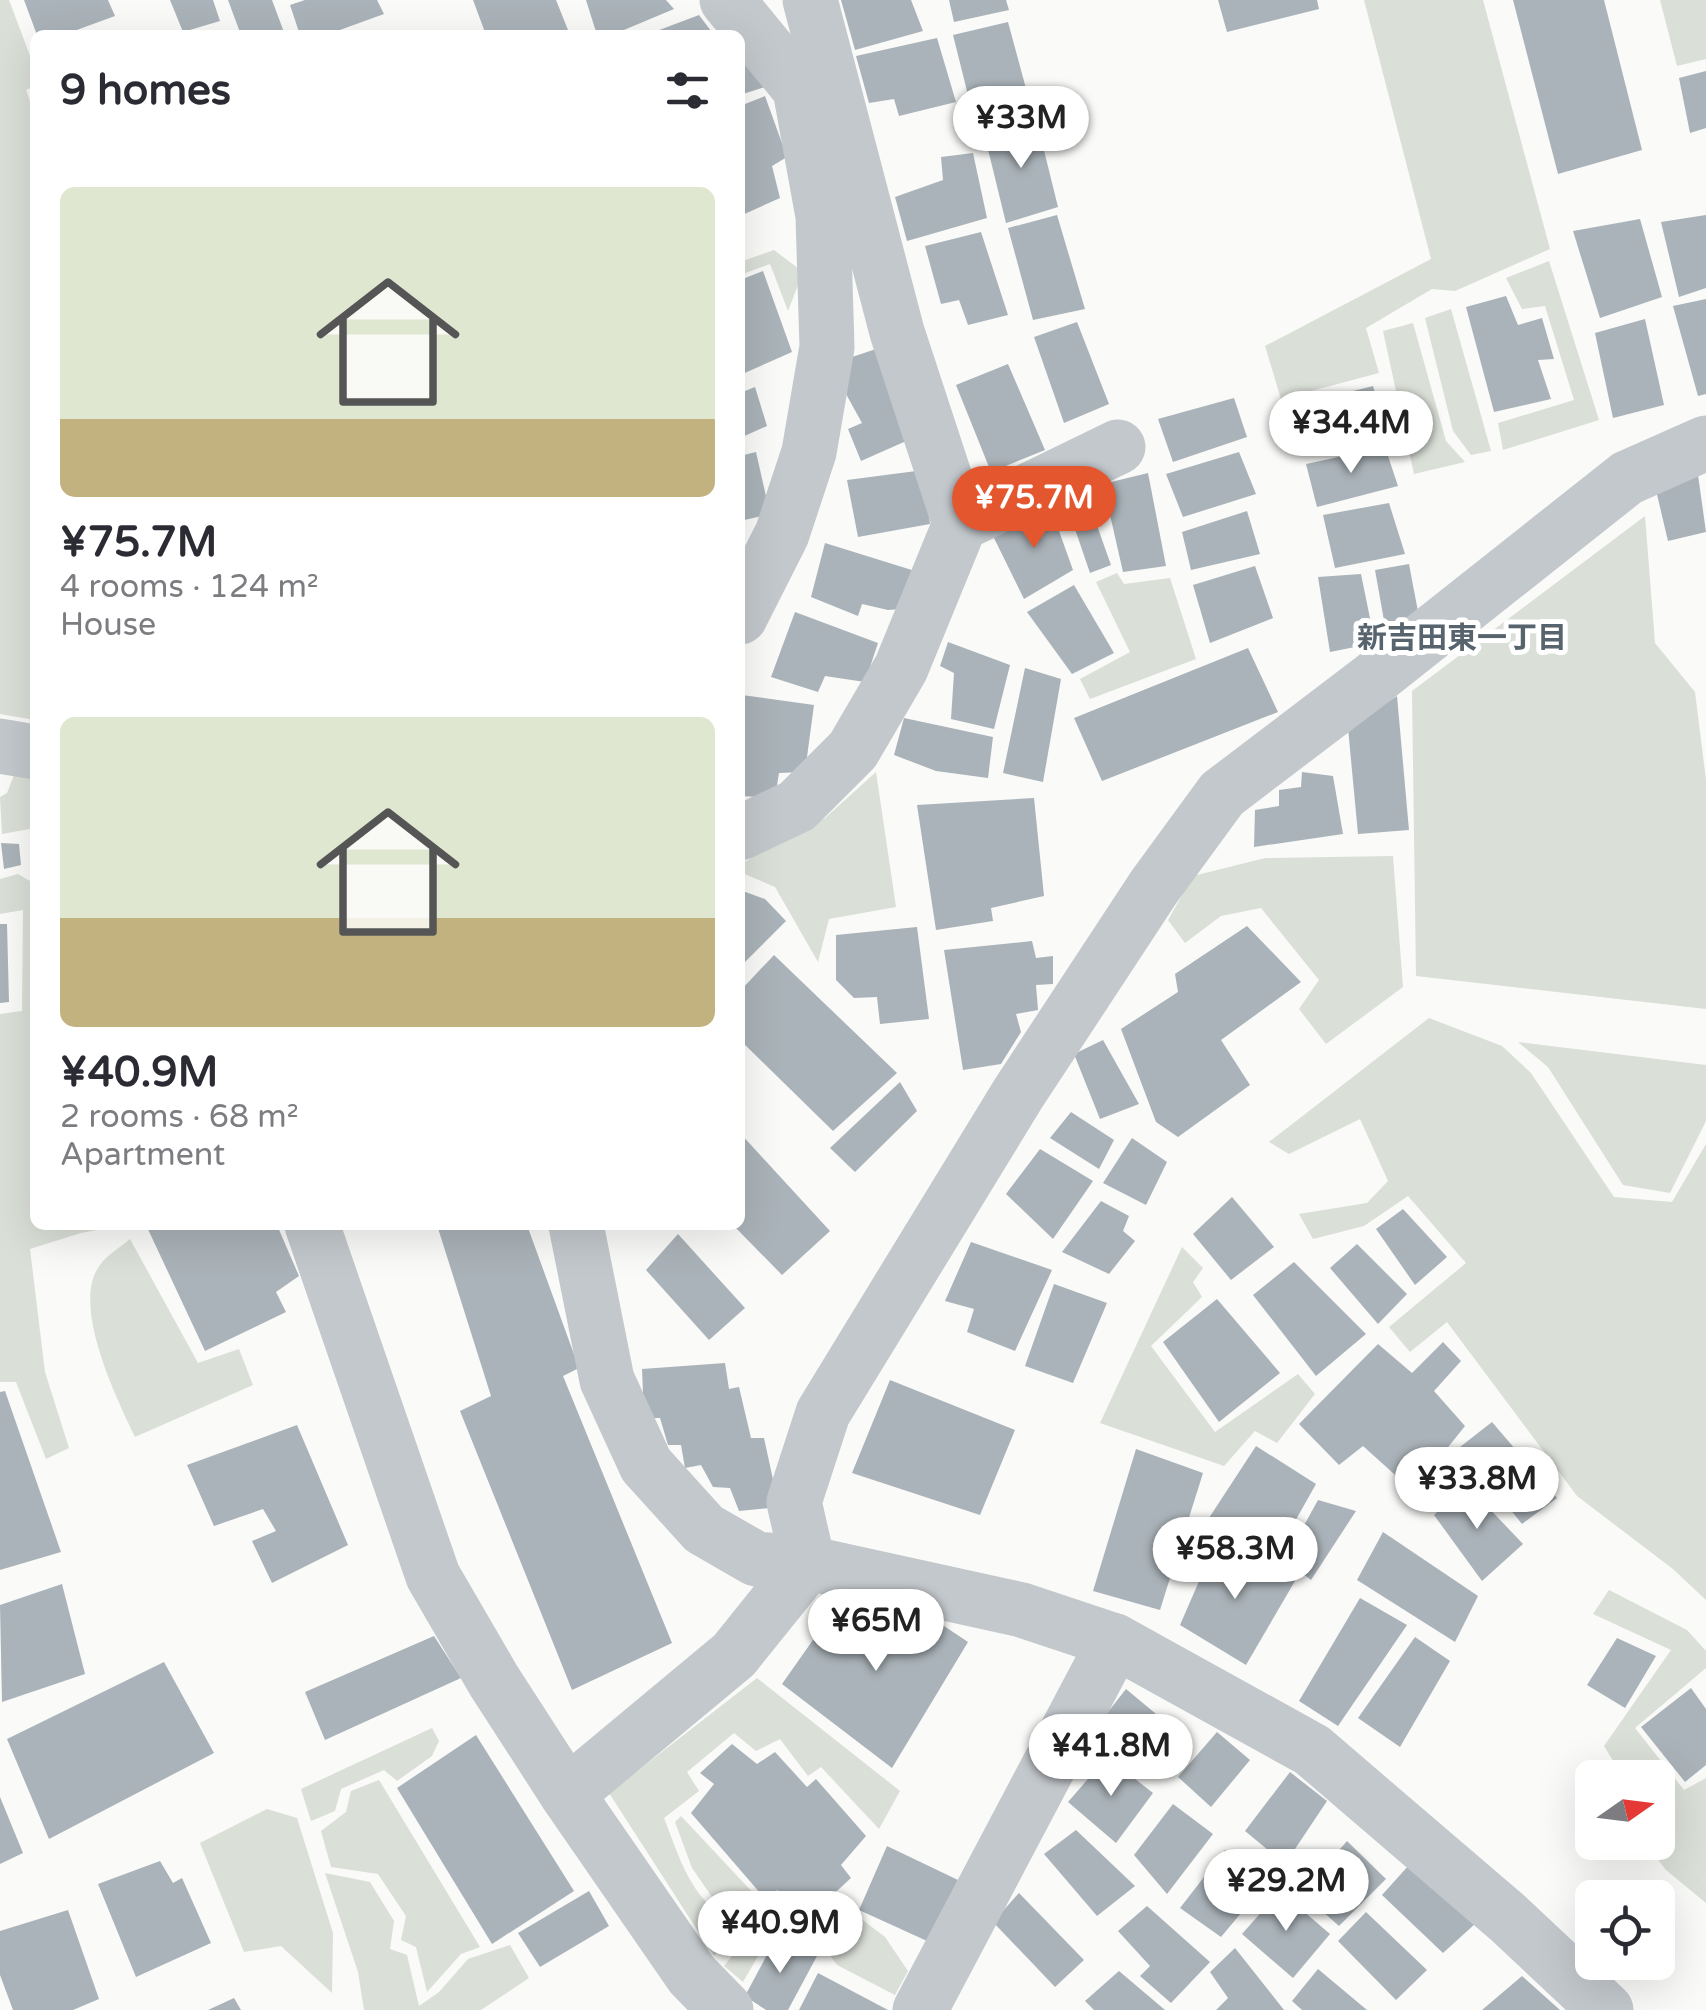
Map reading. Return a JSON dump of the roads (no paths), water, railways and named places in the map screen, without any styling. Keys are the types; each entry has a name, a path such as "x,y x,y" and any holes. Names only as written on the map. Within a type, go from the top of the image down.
{"street":[{"path":"727,0 800,89 823,216 827,347 798,485 782,534 745,607"},
{"path":"745,832 797,806 853,750 901,668 960,524 897,332 810,0"},
{"path":"808,1563 794,1502 823,1413 1028,1078 1154,887 1222,794 1627,478 1706,443"},
{"path":"960,524 1118,447"},
{"path":"0,746 30,751"},
{"path":"314,1230 433,1576 494,1682 566,1794 692,1975 726,2010"},
{"path":"577,1230 607,1380 646,1466 704,1529 756,1559 808,1563 1022,1610 1115,1641 1312,1750 1508,1918 1606,2010"},
{"path":"566,1794 734,1655 808,1563"},
{"path":"920,2010 1115,1641"}],"district":[{"name":"新吉田東一丁目","path":"1462,638"}]}
